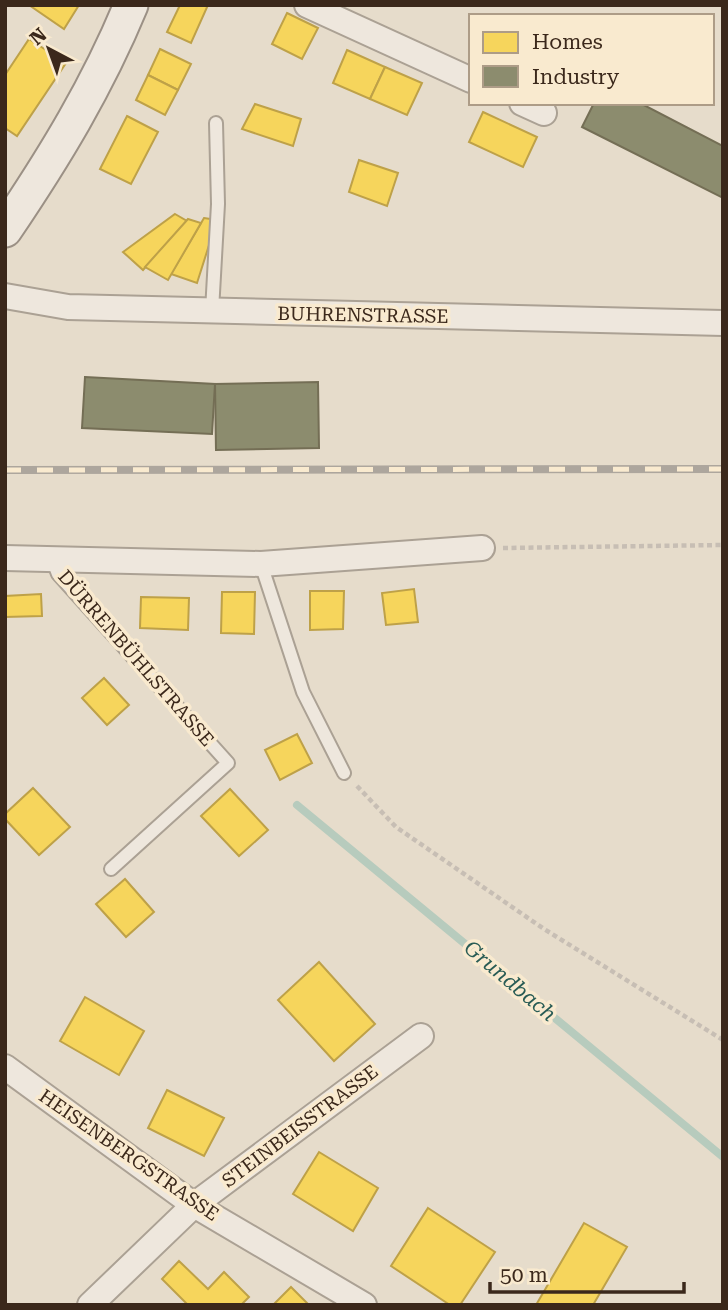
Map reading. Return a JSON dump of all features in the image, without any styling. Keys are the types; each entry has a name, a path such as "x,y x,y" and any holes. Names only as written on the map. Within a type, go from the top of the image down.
{"street":[{"path":"5,230 98,81 131,5"},
{"path":"307,5 469,79"},
{"name":"BUHRENSTRASSE","path":"5,296 68,307 723,323"},
{"name":"DÜRRENBÜHLSTRASSE","path":"5,558 261,564 482,548"},
{"name":"STEINBEISSTRASSE","path":"90,1305 194,1205 421,1036"},
{"name":"HEISENBERGSTRASSE","path":"5,1067 194,1205 364,1305"}],"lane":[{"path":"212,311 218,204 216,123"},
{"name":"DÜRRENBÜHLSTRASSE","path":"53,561 58,574 228,762 111,869"},
{"path":"261,564 303,692 345,773"}],"path":[{"path":"482,548 723,545"},
{"path":"345,773 396,827 544,929 723,1040"}],"building: Homes":[{"path":"29,5 79,5 64,29"},
{"path":"180,5 208,5 191,43 167,32"},
{"path":"287,13 318,28 302,59 272,44"},
{"path":"29,39 66,63 17,136 5,128 5,75"},
{"path":"160,49 191,64 178,90 148,75"},
{"path":"347,50 385,67 370,99 333,83"},
{"path":"385,67 422,83 407,115 370,99"},
{"path":"148,75 178,90 165,115 136,100"},
{"path":"255,104 301,119 293,146 242,129"},
{"path":"483,112 537,137 523,167 469,142"},
{"path":"127,116 158,132 131,184 100,169"},
{"path":"359,160 398,173 387,206 349,192"},
{"path":"175,214 187,221 143,270 123,252"},
{"path":"204,218 217,220 197,283 171,274"},
{"path":"188,219 201,223 168,280 145,267"},
{"path":"414,589 418,622 386,625 382,593"},
{"path":"310,591 344,591 343,629 310,630"},
{"path":"222,592 255,592 254,634 221,633"},
{"path":"41,594 42,616 5,617 5,596"},
{"path":"141,597 189,598 188,630 140,628"},
{"path":"104,678 129,705 107,725 82,698"},
{"path":"297,734 312,763 280,780 265,750"},
{"path":"33,788 70,827 39,855 5,819 5,814"},
{"path":"230,789 268,830 239,856 201,816"},
{"path":"125,879 154,912 126,937 96,904"},
{"path":"319,962 375,1024 334,1061 278,1000"},
{"path":"85,997 144,1031 119,1075 60,1041"},
{"path":"167,1090 224,1118 204,1156 148,1128"},
{"path":"319,1152 378,1188 353,1231 293,1194"},
{"path":"428,1208 495,1252 460,1305 450,1305 391,1266"},
{"path":"584,1223 627,1247 593,1305 536,1305"},
{"path":"179,1261 208,1289 224,1272 249,1297 241,1305 188,1305 162,1279"},
{"path":"291,1287 309,1305 273,1305"}],"building: Industry":[{"path":"593,105 644,105 723,146 723,198 582,127"},
{"path":"85,377 215,384 212,434 82,428"},
{"path":"318,382 319,448 216,450 215,384"}],"waterway":[{"name":"Grundbach","path":"297,805 723,1157"}],"railway":[{"path":"5,470 723,469"}]}
